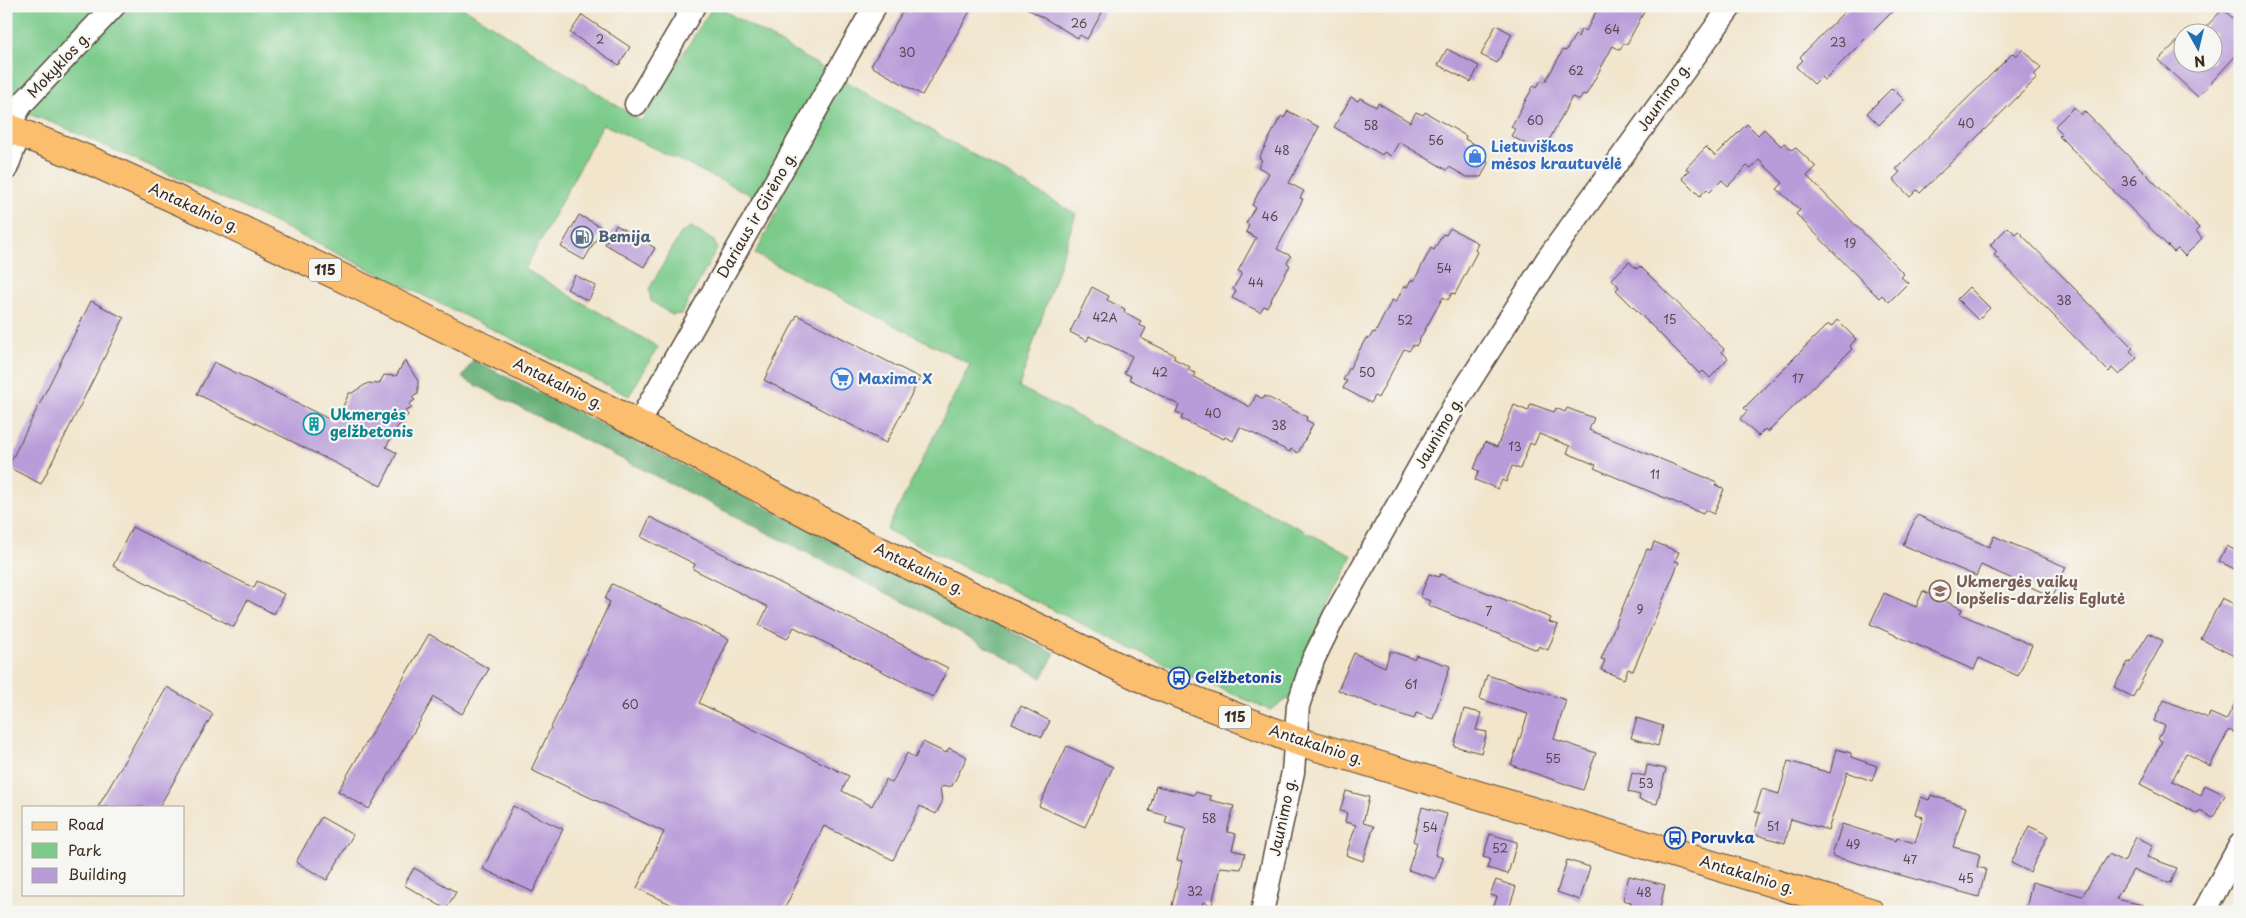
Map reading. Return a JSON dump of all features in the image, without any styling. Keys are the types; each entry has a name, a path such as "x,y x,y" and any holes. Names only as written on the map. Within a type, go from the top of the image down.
{"main road":[{"name":"Antakalnio g.","path":"11,129 215,217 638,424 860,541 1156,685 1294,740 1870,912"}],"street":[{"name":"Mokyklos g.","path":"6,169 11,129 21,106 114,6"},
{"path":"636,104 694,6"},
{"name":"Dariaus ir Girėno g.","path":"638,424 875,6"},
{"name":"Jaunimo g.","path":"1262,912 1293,772 1298,706 1313,660 1329,626 1454,406 1548,258 1731,6"},
{"path":"2204,912 2240,846"}],"green space":[{"path":"6,6 461,6 641,121 713,6 716,6 1076,214 1019,387 1352,555 1329,600 1290,697 1270,710 1190,676 887,530 970,364 755,254 779,208 603,124 525,269 658,347 629,396 236,204 56,124 6,106"},
{"path":"691,227 714,241 717,249 681,314 672,315 651,301 649,289 681,233"},
{"path":"473,360 1055,653 1042,678 920,610 462,378"}],"building":[{"path":"915,6 973,6 922,95 871,66 904,9 911,13"},
{"path":"1023,6 1094,6 1103,11 1087,39 1080,35 1078,38"},
{"path":"1599,6 1647,6 1627,44 1624,43 1620,50 1613,46 1586,95 1583,94 1580,100 1572,97 1546,146 1543,144 1539,151 1511,136 1515,129 1511,127 1534,85 1537,87 1541,80 1545,82 1563,50 1566,51 1575,35 1578,37 1581,29 1586,31"},
{"path":"1850,6 1898,6 1824,80 1821,77 1814,84 1796,67 1803,60 1800,57"},
{"path":"2223,9 2240,25 2240,51 2224,69 2224,22 2211,22"},
{"path":"582,15 630,47 619,65 570,33"},
{"path":"1496,25 1512,34 1497,63 1481,55"},
{"path":"2174,45 2174,72 2221,72 2198,97 2158,60"},
{"path":"1447,49 1479,66 1471,82 1438,65"},
{"path":"2023,49 2041,68 2034,75 2037,78 1920,193 1917,190 1910,197 1893,179 1900,172 1896,169 2013,53 2016,56"},
{"path":"1892,88 1904,100 1879,125 1867,113"},
{"path":"1351,97 1358,101 1360,98 1376,107 1378,103 1410,122 1416,112 1423,115 1425,112 1466,136 1465,139 1482,149 1488,163 1481,177 1467,177 1449,167 1447,170 1399,142 1391,156 1384,152 1382,155 1334,127"},
{"path":"2074,107 2081,115 2084,111 2199,228 2196,231 2202,238 2185,256 2178,249 2174,252 2059,136 2062,133 2055,126"},
{"path":"1288,111 1319,127 1289,183 1304,191 1300,198 1303,199 1277,249 1291,256 1287,263 1290,265 1267,307 1264,306 1260,312 1232,298 1236,291 1233,289 1242,273 1238,271 1256,238 1246,232 1249,225 1246,223 1255,207 1252,205 1269,173 1258,167 1262,160 1259,158 1281,116 1284,118"},
{"path":"1747,124 1758,135 1764,129 1781,146 1784,143 1792,150 1795,147 1816,167 1807,176 1904,274 1901,277 1908,283 1889,302 1882,295 1879,298 1796,214 1800,210 1777,189 1783,183 1759,160 1751,169 1747,166 1728,186 1722,180 1710,192 1707,189 1700,196 1682,178 1689,171 1686,168 1706,147 1715,156"},
{"name":"Bemija","path":"579,215 603,228 584,260 561,247"},
{"path":"616,225 655,248 644,267 605,244"},
{"path":"2008,227 2015,234 2018,231 2133,348 2130,351 2137,358 2119,375 2112,368 2109,372 1994,255 1997,252 1990,245"},
{"path":"1450,228 1478,243 1475,250 1477,252 1455,294 1452,293 1448,300 1443,297 1416,346 1413,345 1409,351 1404,349 1378,398 1375,396 1371,403 1343,388 1347,381 1343,380 1366,338 1369,339 1373,332 1375,333 1392,300 1396,302 1404,286 1407,287 1411,280 1414,281 1431,248 1434,250 1443,234 1446,235"},
{"path":"1629,262 1637,269 1640,266 1724,349 1722,352 1728,358 1710,378 1703,371 1700,374 1616,290 1619,287 1612,279"},
{"path":"575,275 596,286 588,301 567,289"},
{"path":"1092,287 1109,296 1107,300 1125,309 1124,312 1141,321 1139,325 1146,328 1141,338 1175,355 1173,358 1190,367 1188,370 1195,373 1194,377 1250,407 1256,395 1263,399 1265,396 1307,417 1306,420 1313,424 1298,453 1291,449 1290,452 1240,427 1233,441 1225,437 1224,439 1181,419 1183,415 1176,412 1179,405 1129,379 1131,376 1124,373 1132,356 1089,336 1087,341 1070,332"},
{"path":"1969,287 1990,308 1978,320 1957,299"},
{"path":"91,301 124,318 41,484 8,467"},
{"name":"Maxima X","path":"797,315 920,378 886,443 764,380"},
{"path":"1837,320 1856,339 1850,346 1852,349 1768,432 1765,429 1758,436 1740,419 1747,411 1744,408 1828,324 1831,327"},
{"name":"Ukmergės gelžbetonis","path":"405,360 418,381 418,394 412,397 415,400 409,404 412,408 405,411 408,415 402,419 405,422 398,426 386,447 397,453 381,486 197,394 214,362 333,421 335,417 338,418 349,393 368,383 379,384 384,375 396,376"},
{"path":"1531,404 1554,412 1556,408 1565,412 1567,408 1594,418 1589,430 1717,482 1715,485 1724,489 1714,514 1705,510 1703,514 1594,468 1596,465 1567,453 1570,446 1539,434 1534,445 1530,443 1520,469 1512,466 1506,482 1502,480 1498,489 1475,480 1479,471 1474,469 1485,442 1497,447 1514,405 1528,411"},
{"path":"1917,515 1989,547 1994,536 2066,567 2053,597 1981,565 1976,576 1903,545"},
{"path":"650,517 948,668 933,697 794,627 787,639 759,625 768,607 693,569 695,564 641,537"},
{"path":"132,527 254,588 257,581 284,594 274,614 247,600 234,627 113,566"},
{"path":"1654,542 1679,552 1675,561 1679,562 1633,671 1628,669 1624,679 1601,670 1605,660 1601,659 1647,549 1651,550"},
{"path":"2227,546 2240,553 2240,572 2219,561"},
{"path":"1429,574 1439,577 1440,574 1551,618 1549,622 1558,625 1548,650 1539,646 1537,650 1428,605 1430,601 1420,597"},
{"path":"612,584 729,639 699,703 849,776 842,791 872,806 886,779 892,783 907,753 915,758 923,742 946,753 949,748 967,757 952,786 940,787 942,802 936,814 920,806 893,860 824,826 783,912 687,912 637,888 664,832 531,770 610,602 605,599"},
{"path":"1923,591 1962,609 1960,614 2032,645 2018,676 1979,658 1974,670 1870,624 1884,593 1916,607"},
{"path":"2222,598 2240,607 2240,659 2201,639"},
{"path":"2149,633 2163,641 2133,697 2114,687 2128,662 2130,663"},
{"path":"429,634 489,669 462,714 434,697 369,809 338,791"},
{"path":"1390,651 1414,659 1416,655 1450,666 1433,719 1416,713 1414,719 1338,690 1354,653 1385,667"},
{"path":"1487,675 1566,700 1554,739 1596,753 1583,790 1511,765 1528,714 1480,699"},
{"path":"167,687 213,714 160,806 99,806"},
{"path":"2240,694 2240,736 2229,730 2210,766 2186,753 2172,781 2201,795 2205,785 2225,795 2213,818 2200,811 2198,814 2140,784 2162,741 2158,739 2165,726 2154,721 2164,700 2208,718 2210,713 2226,720"},
{"path":"1021,706 1050,721 1042,737 1012,723"},
{"path":"1464,709 1481,713 1476,730 1487,732 1481,753 1454,746"},
{"path":"1637,718 1663,726 1658,746 1631,738"},
{"path":"1067,746 1113,767 1085,827 1039,806"},
{"path":"1836,749 1851,753 1851,757 1877,766 1872,781 1847,772 1828,830 1791,819 1785,843 1754,834 1760,813 1755,811 1762,789 1779,794 1788,761 1830,773"},
{"path":"1647,765 1666,769 1657,804 1639,800 1640,795 1628,792 1632,773 1645,776"},
{"path":"1156,786 1194,795 1195,792 1211,796 1210,800 1234,806 1227,832 1236,834 1232,850 1245,853 1241,869 1220,867 1212,905 1203,902 1201,912 1172,906 1182,861 1177,860 1186,829 1165,823 1167,816 1149,811"},
{"path":"1346,791 1369,797 1363,823 1374,826 1363,861 1346,855 1356,825 1345,822 1347,813 1340,811"},
{"path":"1931,795 1966,807 1953,847 1980,854 1977,867 1986,869 1979,897 1832,856 1842,824 1896,841 1897,838 1915,843 1923,817 1915,814 1921,797 1929,800"},
{"path":"513,806 563,829 533,892 483,869"},
{"path":"1422,807 1447,814 1435,855 1443,858 1436,879 1408,870 1417,843 1413,841"},
{"path":"321,817 353,835 327,880 296,862"},
{"path":"2029,826 2048,835 2030,872 2011,863"},
{"path":"1490,834 1517,842 1508,874 1487,868 1490,859 1483,857"},
{"path":"2136,837 2153,845 2147,857 2177,868 2171,883 2133,870 2116,899 2143,905 2142,912 2038,912 2026,909 2032,882 2082,896 2109,854 2124,862"},
{"path":"1567,860 1590,867 1580,900 1557,892"},
{"path":"414,868 456,892 446,909 404,885"},
{"path":"1629,876 1665,885 1659,912 1629,912 1631,902 1623,900"},
{"path":"1496,880 1516,887 1508,912 1492,912 1497,897 1490,895"}],"place":[{"name":"Lietuviškos mėsos krautuvėlė","path":"1475,156"},
{"name":"Bemija","path":"582,237"},
{"name":"Maxima X","path":"842,379"},
{"name":"Ukmergės gelžbetonis","path":"314,424"},
{"name":"Ukmergės vaikų lopšelis-darželis Eglutė","path":"1940,591"},
{"name":"Gelžbetonis","path":"1179,678"},
{"name":"Poruvka","path":"1675,838"}]}
